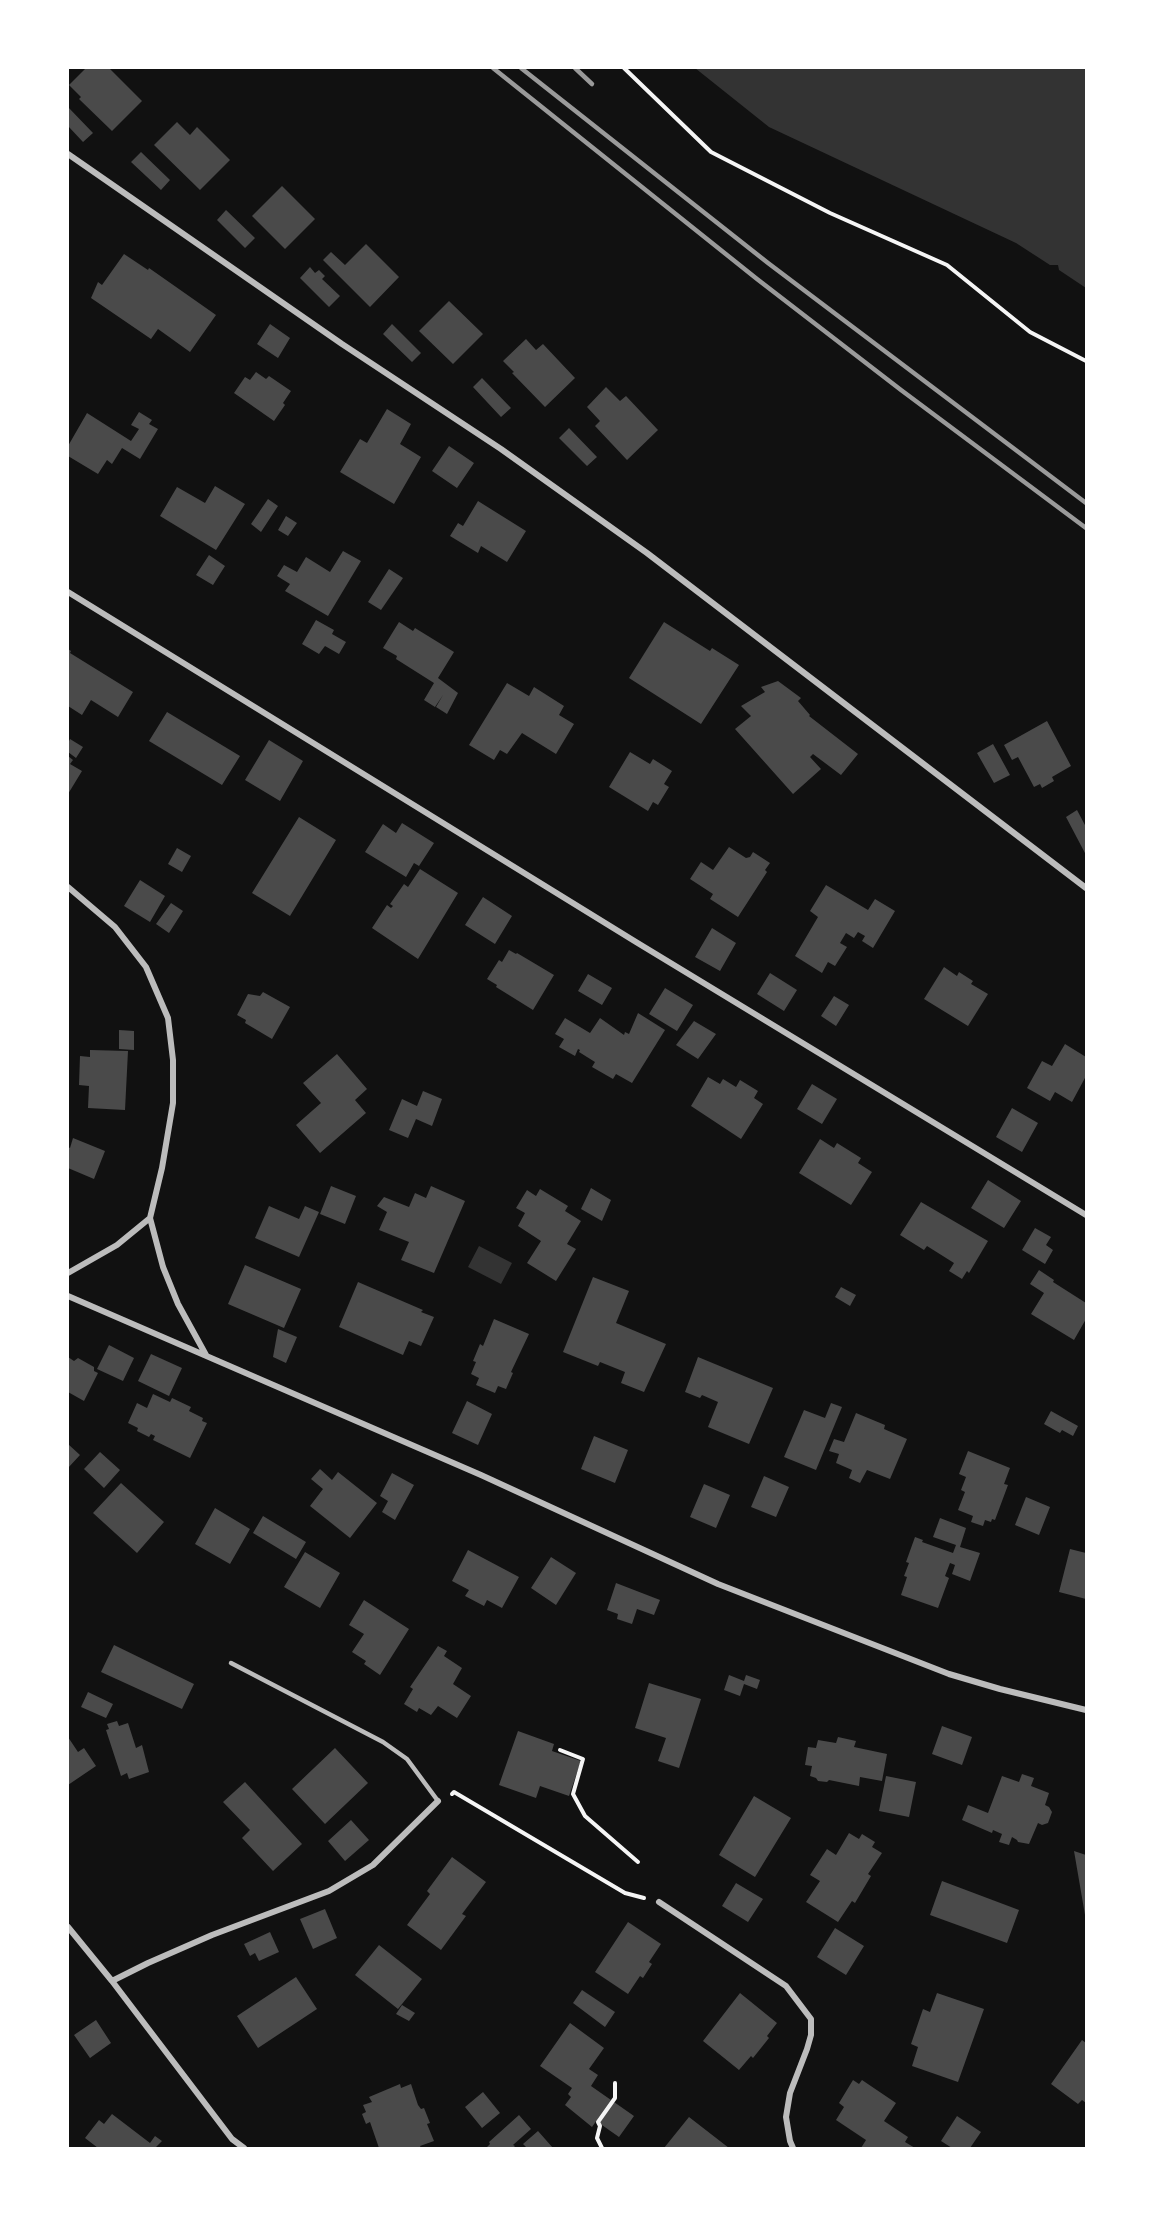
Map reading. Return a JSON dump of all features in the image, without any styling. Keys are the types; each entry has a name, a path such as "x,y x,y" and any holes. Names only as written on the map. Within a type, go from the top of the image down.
{"street":[{"path":"68,154 342,344 501,449 648,553 1086,888"},
{"path":"68,592 626,936 1086,1215"},
{"path":"68,887 115,927 146,967 168,1018 173,1060 173,1103 162,1168 150,1218 170,1285 206,1355"},
{"path":"68,1273 117,1245 150,1218"},
{"path":"68,1296 481,1475 718,1584 949,1674 1086,1710"},
{"path":"112,1981 212,1935 329,1891 374,1865 438,1801"},
{"path":"658,1902 786,1986 811,2019 811,2035 790,2093 786,2117 793,2148"},
{"path":"68,1927 232,2139 244,2148"}],"lane":[{"path":"231,1663 383,1742 407,1759 438,1801"}],"path":[{"path":"624,68 711,152 830,213 947,265 1030,333 1086,361"},
{"path":"560,1750 583,1759 573,1794 585,1816 638,1862"},
{"path":"438,1801 454,1792 625,1893 658,1902"},
{"path":"602,2148 597,2138 600,2126 598,2122 615,2098 615,2083"}],"shaded area":[{"path":"695,68 1086,68 1086,288 1059,270 1058,265 1050,265 1016,243 769,127"},
{"path":"479,1246 512,1263 501,1284 468,1267"}],"building":[{"path":"86,68 109,68 142,101 112,131 79,99 81,97 69,85"},
{"path":"68,107 93,133 83,142 68,126"},
{"path":"177,122 190,135 197,127 230,160 200,190 154,145"},
{"path":"141,152 170,180 161,190 131,162"},
{"path":"282,186 315,219 285,249 252,216"},
{"path":"226,210 255,238 245,248 217,220"},
{"path":"366,244 399,277 370,307 323,260 331,252 345,265"},
{"path":"124,254 148,270 149,268 216,315 190,352 158,329 151,339 91,298 98,282 102,285"},
{"path":"310,267 315,273 319,270 325,276 322,279 340,296 329,307 300,278"},
{"path":"449,301 483,334 453,364 419,331"},
{"path":"270,324 290,338 278,358 257,344"},
{"path":"392,324 421,353 412,362 383,334"},
{"path":"526,339 536,350 543,344 575,378 545,407 503,361"},
{"path":"256,372 266,379 269,376 291,391 274,421 234,393 245,377 250,380"},
{"path":"482,378 511,408 501,417 473,387"},
{"path":"606,387 620,401 626,396 658,430 627,460 595,426 600,421 587,407"},
{"path":"387,409 411,424 400,444 421,457 394,504 340,472 360,439 367,443"},
{"path":"139,412 152,420 149,424 158,429 140,459 122,448 112,464 107,460 98,474 68,456 68,446 87,413 131,441 139,429 131,425"},
{"path":"569,428 597,457 587,466 559,438"},
{"path":"449,446 474,463 457,488 432,471"},
{"path":"215,486 245,504 216,550 160,516 177,487 205,503"},
{"path":"268,499 278,506 261,532 251,524"},
{"path":"478,501 526,531 507,562 481,546 478,553 450,536 458,523 463,526"},
{"path":"286,516 297,523 288,536 278,530"},
{"path":"343,551 361,561 328,616 285,591 290,584 277,576 284,565 297,572 306,557 330,572"},
{"path":"209,555 225,566 213,585 196,575"},
{"path":"389,569 403,578 381,610 368,602"},
{"path":"316,620 334,630 332,634 346,642 339,654 325,646 319,654 302,644"},
{"path":"399,622 413,631 415,628 454,652 438,678 458,693 447,714 436,707 443,695 435,707 424,700 434,683 383,648"},
{"path":"664,622 710,651 712,648 739,665 701,724 629,678"},
{"path":"68,649 70,653 133,692 118,717 91,700 82,715 68,706"},
{"path":"778,681 801,698 798,701 809,716 858,754 841,775 813,754 810,757 821,769 793,794 735,729 751,716 741,706 765,692 761,687"},
{"path":"507,683 529,696 534,687 564,706 559,715 574,724 556,754 522,733 507,754 500,750 494,760 469,745"},
{"path":"167,712 240,756 222,785 149,741"},
{"path":"1047,721 1071,766 1052,777 1054,781 1042,788 1040,784 1034,787 1018,757 1012,760 1004,745"},
{"path":"70,739 83,747 76,758 68,752"},
{"path":"269,740 303,761 280,801 245,780"},
{"path":"993,744 1010,775 994,783 977,753"},
{"path":"630,752 650,764 653,759 672,771 664,784 669,787 658,805 653,802 648,811 609,787"},
{"path":"68,756 73,760 70,764 82,771 68,794"},
{"path":"1077,810 1086,827 1086,855 1066,817"},
{"path":"299,817 336,840 290,916 252,893"},
{"path":"402,823 434,843 419,866 414,863 406,877 365,852 383,824 396,833"},
{"path":"729,847 746,858 750,857 753,852 770,863 765,870 767,872 738,917 710,899 713,894 690,879 701,862 713,870"},
{"path":"177,848 191,856 182,872 168,864"},
{"path":"420,869 458,893 418,959 372,928 387,905 391,908 393,906 390,904 404,884 408,887"},
{"path":"140,880 165,896 150,922 124,906"},
{"path":"826,885 868,910 875,899 895,911 873,948 862,941 865,936 858,932 854,938 846,933 840,943 847,947 835,966 828,962 822,973 795,956 818,917 810,911"},
{"path":"483,897 512,916 495,944 465,925"},
{"path":"171,903 183,911 169,933 156,924"},
{"path":"712,928 736,943 720,971 695,957"},
{"path":"509,950 554,975 533,1010 487,979 499,960 502,962"},
{"path":"944,967 957,976 959,972 973,981 971,984 988,994 968,1026 924,999"},
{"path":"770,973 797,990 784,1011 757,994"},
{"path":"588,974 612,988 602,1005 578,991"},
{"path":"665,988 693,1005 677,1031 649,1014"},
{"path":"263,992 290,1007 272,1039 245,1023 246,1020 237,1015 248,994 260,996"},
{"path":"834,996 849,1005 836,1026 821,1016"},
{"path":"638,1013 665,1030 632,1083 616,1074 613,1079 592,1067 595,1062 578,1049 575,1056 559,1047 564,1039 555,1034 565,1018 590,1033 600,1018 624,1035 625,1032 629,1034"},
{"path":"694,1021 716,1034 698,1059 676,1045"},
{"path":"119,1030 134,1031 134,1050 119,1049"},
{"path":"1065,1044 1086,1057 1086,1076 1072,1102 1055,1092 1050,1101 1027,1088 1042,1061 1052,1066"},
{"path":"90,1050 128,1051 125,1110 88,1108 89,1086 79,1085 80,1056 90,1057"},
{"path":"337,1054 367,1089 355,1100 366,1113 320,1153 296,1125 321,1103 303,1083"},
{"path":"708,1077 720,1084 723,1079 736,1087 740,1080 758,1091 754,1098 763,1104 741,1139 691,1106"},
{"path":"812,1084 837,1099 822,1124 797,1109"},
{"path":"423,1091 442,1099 432,1126 416,1119 408,1138 389,1130 402,1099 417,1106"},
{"path":"1012,1108 1038,1123 1022,1152 996,1137"},
{"path":"73,1138 105,1151 94,1179 68,1168 68,1147 70,1148"},
{"path":"820,1139 834,1148 837,1143 861,1158 858,1163 872,1172 851,1205 799,1173"},
{"path":"988,1180 1021,1201 1004,1228 971,1208"},
{"path":"331,1186 356,1196 345,1224 320,1214"},
{"path":"431,1186 465,1201 434,1273 401,1260 409,1242 379,1230 387,1212 377,1206 384,1197 409,1207 415,1193 426,1198"},
{"path":"591,1188 611,1200 602,1221 581,1209"},
{"path":"540,1189 568,1206 565,1211 581,1221 567,1244 576,1249 556,1281 527,1263 541,1241 518,1226 525,1213 516,1208 527,1190 536,1196"},
{"path":"921,1202 988,1241 969,1273 967,1271 962,1279 949,1271 954,1263 927,1246 924,1250 900,1235"},
{"path":"269,1206 299,1219 305,1206 319,1212 299,1257 255,1238"},
{"path":"1035,1228 1051,1237 1046,1245 1053,1250 1045,1264 1022,1250"},
{"path":"245,1265 301,1289 284,1328 228,1304"},
{"path":"1039,1270 1086,1303 1086,1319 1074,1340 1031,1314 1044,1293 1030,1284"},
{"path":"593,1277 629,1291 616,1323 666,1344 644,1392 621,1383 625,1372 600,1362 598,1366 563,1352"},
{"path":"358,1282 434,1317 421,1346 409,1341 403,1355 339,1327"},
{"path":"841,1287 856,1295 850,1306 835,1297"},
{"path":"494,1319 529,1334 511,1372 513,1373 506,1389 498,1386 495,1393 476,1385 479,1378 471,1374 476,1362 473,1361 480,1344 483,1346"},
{"path":"278,1329 297,1337 286,1363 273,1357"},
{"path":"109,1345 134,1358 123,1381 97,1369"},
{"path":"151,1354 182,1368 169,1396 138,1381"},
{"path":"68,1357 74,1361 78,1358 94,1367 94,1371 98,1373 84,1401 68,1392"},
{"path":"698,1357 773,1388 749,1444 708,1427 718,1402 702,1395 700,1398 685,1392"},
{"path":"153,1394 170,1402 172,1398 191,1407 189,1411 203,1418 202,1421 207,1423 190,1458 153,1440 155,1436 151,1434 149,1437 137,1431 138,1428 128,1423 137,1403 147,1408"},
{"path":"467,1401 492,1414 478,1445 452,1433"},
{"path":"831,1403 842,1407 816,1470 784,1457 804,1410 825,1418"},
{"path":"1051,1411 1078,1426 1073,1436 1062,1430 1060,1433 1044,1424"},
{"path":"856,1413 885,1425 884,1429 907,1439 890,1479 867,1470 860,1483 849,1478 852,1470 836,1463 839,1454 829,1451 834,1439 844,1442"},
{"path":"594,1436 628,1450 615,1483 581,1469"},
{"path":"68,1444 80,1455 68,1468"},
{"path":"968,1451 1010,1468 1004,1484 1008,1485 995,1520 992,1519 991,1522 985,1520 983,1526 971,1522 973,1516 958,1510 965,1492 961,1490 966,1477 959,1474"},
{"path":"100,1452 120,1470 104,1488 84,1469"},
{"path":"320,1469 332,1480 338,1472 377,1503 350,1538 310,1506 323,1489 311,1479"},
{"path":"392,1473 414,1485 395,1520 382,1512 388,1501 380,1496"},
{"path":"764,1476 789,1487 776,1517 751,1507"},
{"path":"121,1483 164,1522 137,1553 93,1513"},
{"path":"704,1484 730,1495 716,1528 690,1517"},
{"path":"1026,1497 1050,1507 1039,1535 1015,1525"},
{"path":"215,1508 250,1529 230,1564 195,1544"},
{"path":"263,1516 306,1542 296,1559 253,1533"},
{"path":"940,1518 966,1528 960,1547 980,1553 970,1581 952,1574 955,1565 950,1563 945,1576 949,1578 938,1608 901,1595 907,1577 904,1576 909,1563 906,1562 915,1537 923,1540 922,1542 953,1553 956,1545 933,1537"},
{"path":"1070,1549 1086,1553 1086,1599 1059,1592"},
{"path":"468,1550 519,1577 502,1608 487,1600 484,1606 465,1596 469,1590 452,1581"},
{"path":"305,1552 340,1573 320,1608 284,1587"},
{"path":"551,1557 576,1573 556,1605 531,1588"},
{"path":"616,1583 660,1600 654,1615 637,1609 632,1624 617,1619 618,1614 607,1610"},
{"path":"364,1600 409,1629 380,1675 364,1664 366,1661 352,1652 364,1634 349,1625"},
{"path":"114,1645 194,1684 182,1709 101,1672"},
{"path":"438,1646 447,1651 444,1656 462,1668 453,1684 471,1696 457,1718 438,1706 431,1715 419,1708 417,1712 404,1704 413,1689 410,1687"},
{"path":"729,1675 744,1681 746,1675 760,1680 757,1689 744,1684 740,1696 724,1690"},
{"path":"649,1683 701,1699 679,1768 658,1761 666,1738 635,1728"},
{"path":"88,1692 113,1704 106,1718 81,1707"},
{"path":"117,1721 119,1726 128,1723 136,1748 142,1745 149,1772 129,1779 127,1773 121,1776 106,1730 109,1729 107,1724"},
{"path":"942,1726 972,1737 962,1765 932,1754"},
{"path":"518,1731 554,1744 552,1751 581,1761 569,1796 540,1786 536,1798 499,1785"},
{"path":"68,1737 78,1752 84,1748 96,1766 68,1785"},
{"path":"838,1737 856,1741 854,1747 887,1754 882,1781 860,1777 859,1786 829,1780 827,1782 818,1781 810,1776 812,1766 805,1765 808,1747 816,1748 818,1740 836,1743"},
{"path":"335,1748 368,1783 325,1824 292,1789"},
{"path":"1022,1774 1034,1778 1031,1786 1049,1793 1045,1805 1052,1812 1048,1823 1042,1825 1038,1823 1029,1844 1018,1842 1012,1837 1009,1845 999,1842 1002,1834 993,1830 992,1833 962,1820 968,1805 988,1813 1002,1776 1019,1782"},
{"path":"886,1776 916,1782 909,1817 879,1811"},
{"path":"245,1782 302,1844 273,1871 242,1838 250,1830 223,1802"},
{"path":"754,1796 791,1818 755,1877 719,1855"},
{"path":"351,1820 369,1840 345,1861 328,1841"},
{"path":"849,1833 859,1839 862,1834 875,1842 872,1847 882,1853 868,1874 871,1876 855,1903 852,1901 838,1922 806,1902 820,1881 810,1875 827,1849 836,1855"},
{"path":"1074,1851 1086,1855 1086,1915 1085,1915"},
{"path":"452,1857 486,1882 462,1914 466,1916 441,1950 407,1925 430,1894 427,1891"},
{"path":"942,1881 1019,1910 1007,1943 930,1915"},
{"path":"736,1883 763,1899 748,1922 722,1906"},
{"path":"325,1909 337,1938 313,1949 300,1919"},
{"path":"628,1922 661,1944 649,1962 652,1964 643,1978 640,1976 628,1994 595,1972"},
{"path":"835,1928 864,1946 846,1975 817,1957"},
{"path":"270,1932 279,1952 259,1961 255,1953 250,1956 244,1944"},
{"path":"379,1945 422,1979 398,2009 355,1975"},
{"path":"296,1977 317,2009 258,2048 237,2016"},
{"path":"582,1990 615,2012 605,2027 573,2003"},
{"path":"740,1993 777,2023 767,2036 769,2038 753,2058 751,2056 739,2070 703,2041"},
{"path":"937,1993 984,2009 958,2082 912,2066 918,2047 911,2044 923,2009 930,2012"},
{"path":"402,2005 415,2013 409,2021 396,2014"},
{"path":"96,2020 111,2043 90,2058 74,2035"},
{"path":"570,2023 604,2048 589,2069 598,2075 591,2086 611,2100 592,2127 565,2105 571,2097 568,2094 572,2088 540,2066"},
{"path":"1082,2040 1086,2043 1086,2103 1082,2100 1078,2104 1051,2084"},
{"path":"853,2080 859,2084 862,2080 896,2103 884,2121 908,2137 905,2142 915,2148 861,2148 866,2140 836,2120 844,2107 839,2103"},
{"path":"400,2084 401,2088 411,2084 418,2105 421,2109 424,2108 434,2141 420,2146 421,2148 379,2148 370,2122 366,2124 362,2114 366,2112 363,2105 372,2102 369,2097"},
{"path":"483,2092 500,2113 482,2128 465,2107"},
{"path":"614,2102 634,2116 619,2137 599,2123"},
{"path":"112,2114 150,2143 155,2136 162,2141 155,2148 98,2148 85,2138 99,2120 104,2124"},
{"path":"519,2115 531,2129 513,2145 515,2146 513,2148 488,2148 489,2142"},
{"path":"957,2116 981,2132 970,2148 952,2148 941,2141"},
{"path":"689,2117 729,2148 664,2148"},
{"path":"538,2131 553,2148 527,2148 523,2144"}],"railway":[{"path":"493,68 757,279 1086,528"},
{"path":"521,68 768,263 1086,503"},
{"path":"575,68 592,84"}]}
